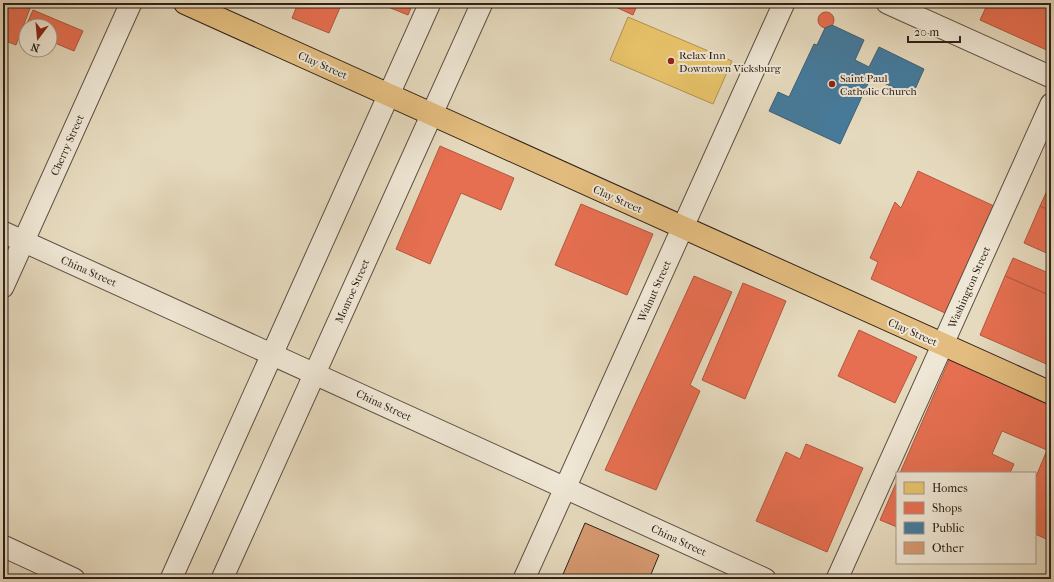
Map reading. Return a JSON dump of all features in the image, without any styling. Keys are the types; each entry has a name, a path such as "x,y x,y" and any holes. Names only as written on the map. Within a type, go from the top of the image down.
{"main road":[{"name":"Clay Street","path":"185,3 1051,393"}],"street":[{"name":"Cherry Street","path":"3,287 131,3"},
{"path":"171,579 430,3"},
{"name":"Monroe Street","path":"222,579 482,3"},
{"name":"Walnut Street","path":"524,579 784,3"},
{"path":"886,3 1051,77"},
{"name":"Washington Street","path":"837,579 1051,104"},
{"name":"China Street","path":"3,232 765,579"},
{"path":"3,546 74,579"}],"building: Homes":[{"name":"Relax Inn Downtown Vicksburg","path":"628,17 732,61 713,104 610,60"}],"building: Shops":[{"path":"3,3 32,3 26,18 18,18 18,40 16,45 3,40"},
{"path":"275,3 289,3 287,8"},
{"path":"298,3 342,3 329,33 292,18"},
{"path":"378,3 413,3 408,15"},
{"path":"607,3 638,3 633,15"},
{"path":"988,3 1051,3 1051,52 980,20"},
{"path":"33,10 52,18 30,18"},
{"path":"826,12 833,17 834,20 829,27 826,28 819,23 818,20 823,13"},
{"path":"58,20 83,31 74,51 58,44"},
{"path":"440,146 514,178 501,210 461,193 430,264 396,249"},
{"path":"918,171 994,206 945,313 871,279 878,262 870,258 895,202 901,208"},
{"path":"1051,182 1051,211 1040,206"},
{"path":"581,204 653,234 627,295 555,265"},
{"path":"1040,206 1051,211 1051,255 1024,243"},
{"path":"1013,258 1051,274 1051,296 1005,276"},
{"path":"694,276 732,292 690,385 700,391 656,490 605,470"},
{"path":"1005,276 1051,296 1051,366 980,335"},
{"path":"743,283 786,301 745,399 702,380"},
{"path":"859,330 917,357 895,403 838,376"},
{"path":"949,360 1051,404 1051,541 1036,534 1036,477 1047,450 1002,431 992,454 1014,464 1010,472 900,472"},
{"path":"806,444 863,468 827,552 756,521 786,452 800,459"},
{"path":"896,483 896,527 880,520"}],"building: Public":[{"name":"Saint Paul Catholic Church","path":"832,25 864,40 855,60 869,67 879,47 924,69 912,96 871,77 840,144 769,111 778,92 789,97 814,44 817,45 825,28"}],"building: Other":[{"path":"585,523 659,555 649,579 561,579"}],"place":[{"name":"Relax Inn Downtown Vicksburg","path":"671,61"},
{"name":"Saint Paul Catholic Church","path":"832,84"}]}
